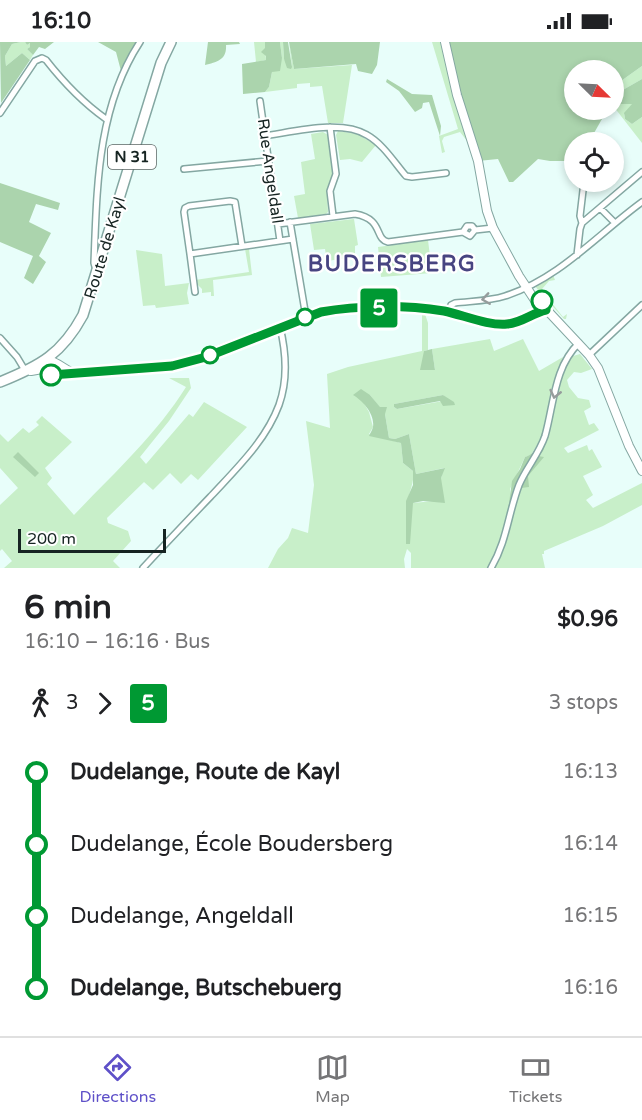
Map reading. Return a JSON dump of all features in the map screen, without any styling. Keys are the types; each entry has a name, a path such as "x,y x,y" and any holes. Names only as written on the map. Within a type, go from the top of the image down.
{"main road":[{"name":"Route de Kayl","path":"0,382 48,364 79,322 88,304 160,63 171,42"},
{"path":"445,42 457,95 478,161 487,211 493,228 519,276 542,301 544,311"},
{"path":"48,364 53,361 74,373 172,366 206,357 306,317 338,308 417,308 448,312 503,325 519,322 544,311 552,314 589,355 604,382 629,446 642,471"}],"street":[{"path":"97,274 94,263 96,199 106,119 124,70 140,42"},
{"path":"0,113 38,58 46,60 67,87 86,105 106,119"},
{"name":"Rue Angeldall","path":"260,101 280,241"},
{"path":"264,136 330,127 352,129 367,134 378,143 406,176 446,173"},
{"path":"330,127 336,174 330,192 333,216"},
{"path":"184,169 268,161"},
{"path":"577,255 582,223 642,172"},
{"path":"582,223 580,216 583,192"},
{"path":"195,292 184,212 189,206 235,202 242,246"},
{"path":"448,312 451,305 455,303 503,297 527,287 577,255 642,202"},
{"path":"600,208 615,223"},
{"path":"278,224 333,216 364,215 378,228 383,241 388,242 464,232 470,236 475,230 493,228"},
{"name":"Rue Angeldall","path":"290,222 306,317"},
{"path":"190,254 292,239"},
{"path":"589,355 642,305"},
{"path":"143,568 243,461 269,425 279,403 284,382 284,343 280,327"},
{"path":"0,338 17,357 26,372"},
{"path":"490,568 504,540 524,474 544,438 563,363 570,351 579,343"}],"green space":[{"path":"0,42 21,42 12,44 5,56 6,66 22,53 30,60 1,103"},
{"path":"21,42 27,45 30,43 27,49 33,55 30,60 22,53 6,66 5,56 12,44"},
{"path":"25,42 54,42 45,49 39,47 33,55 27,49 30,43 27,45"},
{"path":"98,42 137,42 121,71 116,52"},
{"path":"208,42 239,42 240,44 226,45 223,57 205,65"},
{"path":"254,42 265,42 266,60 256,62"},
{"path":"265,42 280,42 282,58 280,71 272,72 269,87 265,92 243,94 242,64 266,60 266,56 261,52 265,48"},
{"path":"280,42 283,42 284,59 292,67 289,42 294,69 352,65 343,123 328,123 322,86 310,87 310,83 297,84 297,88 265,92 269,87 272,72 282,58"},
{"path":"283,42 288,42 291,69 287,68 284,59"},
{"path":"289,42 380,42 377,65 372,74 358,71 356,64 294,69"},
{"path":"432,42 445,42 475,151 460,132 444,137 442,141 445,152 442,153 439,136 458,129"},
{"path":"445,42 642,42 642,66 624,79 624,60 564,60 564,120 601,120 595,132 564,132 564,161 538,159 513,182 509,182 498,159 478,161"},
{"path":"642,66 642,79 624,89 624,79"},
{"path":"387,79 412,94 432,95 441,126 440,136 429,102 423,103 422,108 415,112 399,91 386,82"},
{"path":"642,79 642,117 632,124 625,119 624,113 632,104 624,104 624,89"},
{"path":"624,104 633,104 624,114"},
{"path":"624,114 625,119 632,124 642,117 642,143 624,120"},
{"path":"338,131 357,134 376,145 362,162 350,159 340,160 336,135"},
{"path":"323,132 328,135 333,173 327,191 328,212 298,218 294,196 305,194 301,162 315,159 311,134"},
{"path":"0,183 60,203 58,210 36,204 29,222 51,233 39,256 46,262 33,284 24,278 33,256 0,242"},
{"path":"354,219 358,245 355,246 355,257 327,261 325,249 314,250 310,224"},
{"path":"428,240 432,273 381,277 378,247"},
{"path":"245,249 249,249 252,275 213,280 214,296 211,296 211,292 202,293 202,289 195,280 249,272"},
{"path":"136,250 162,254 165,286 189,283 187,293 189,304 156,308 155,305 143,306"},
{"path":"553,275 555,280 549,281 542,289 554,299 551,302 563,317 567,314 566,319 564,319 547,300 549,297 546,294 543,296 535,286"},
{"path":"422,314 425,314 428,323 428,350 424,351 427,369 435,370 432,349 490,339 494,351 523,339 539,371 563,357 542,437 531,455 525,457 510,489 511,499 505,533 489,568 411,568 411,553 407,549 404,559 405,568 268,568 292,528 308,533 314,485 306,421 330,428 327,374 348,367 422,351","holes":["370,395 385,414 389,438 395,439 409,434 416,474 444,468 434,501 413,503 407,510 413,471 403,463 401,443 369,434 373,427 369,412 362,400","443,395 449,400 397,409 394,407 394,404"]},
{"path":"432,349 435,370 420,370 424,351"},
{"path":"580,354 592,369 581,373 574,372 567,380 569,387 578,398 589,400 591,407 584,411 589,425 594,423 599,430 564,448 568,453 587,445 589,451 592,449 602,467 583,476 593,495 586,500 593,508 642,483 642,505 603,526 544,551 542,554 545,568 493,568 508,536 518,492 549,425 565,363 573,356"},
{"path":"169,378 189,378 191,388 169,421 140,457 146,464 189,414 193,417 204,402 247,427 198,480 191,474 181,484 170,473 153,490 144,482 107,518 108,523 128,531 131,541 113,561 120,568 4,568 12,561 2,549 0,551 0,505 18,488 0,468 0,434 8,442 23,428 29,433 39,425 36,422 42,416 72,442 45,468 52,478 47,484 74,515 133,454 174,405 186,387"},
{"path":"361,389 370,395 380,407 387,407 385,414 389,438 395,439 409,434 416,474 445,468 441,478 445,503 423,501 413,503 410,544 406,544 406,501 413,485 413,471 403,463 401,443 369,436 373,427 372,417 364,404 353,395"},
{"path":"443,395 455,405 443,406 440,401 397,409 394,407 394,404"},
{"path":"545,425 551,427 543,451 538,456 544,457 528,476 529,487 521,488 523,478 508,511 512,481 525,457 537,448"},
{"path":"18,452 39,473 35,477 13,457"}],"bus line":[{"name":"5","path":"51,375 172,366 206,357 321,312 338,308 417,308 448,312 503,325 519,322 546,310 542,301"}],"district":[{"name":"BUDERSBERG","path":"392,264"}]}
